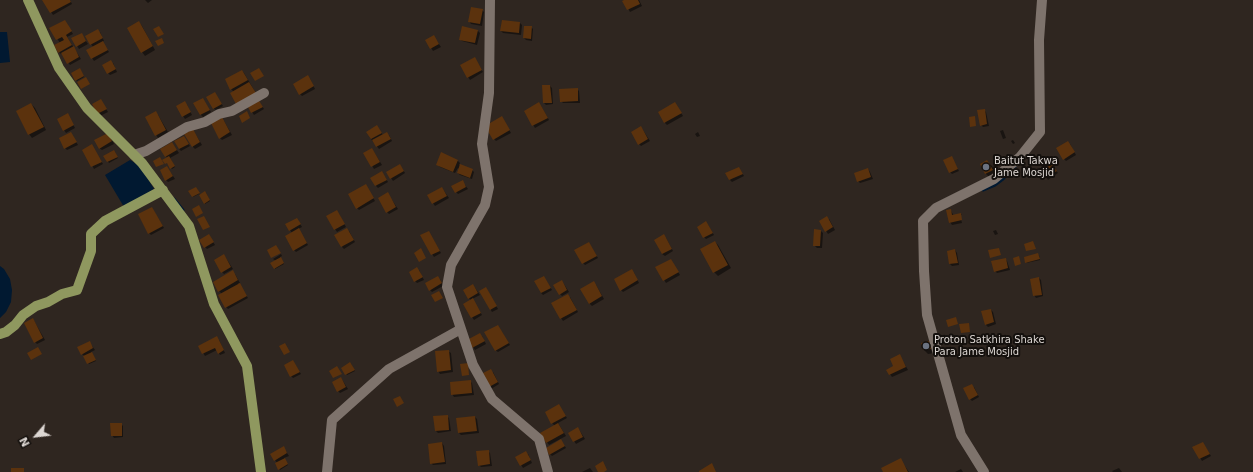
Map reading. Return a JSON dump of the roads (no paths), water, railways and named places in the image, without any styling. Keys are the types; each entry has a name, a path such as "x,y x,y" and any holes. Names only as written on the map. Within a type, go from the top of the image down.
{"main road":[{"path":"28,0 59,68 87,108 142,163 189,226 214,304 247,366 261,472"},
{"path":"0,334 6,332 15,325 23,315 36,306 48,302 62,294 77,290 91,251 91,234 105,221 163,190"}],"street":[{"path":"490,0 489,92 482,144 489,187 485,205 451,265 447,287 473,365 492,399 539,439 548,472"},
{"path":"984,472 961,435 927,315 923,221 936,208 994,179 1020,157 1040,132 1039,40 1042,0"},
{"path":"134,155 146,151 187,127 205,122 264,93"},
{"path":"327,472 332,420 389,369 461,329"}],"water":[{"path":"0,32 7,32 10,62 0,63"},
{"path":"130,160 140,166 154,189 124,207 105,175"},
{"path":"0,266 4,269 10,279 12,290 11,302 6,312 0,318"}],"waterway":[{"path":"983,190 995,185 1015,167"},
{"path":"174,199 183,210"}],"place":[{"name":"Baitut Takwa Jame Mosjid","path":"986,167"},
{"name":"Proton Satkhira Shake Para Jame Mosjid","path":"926,346"}]}
